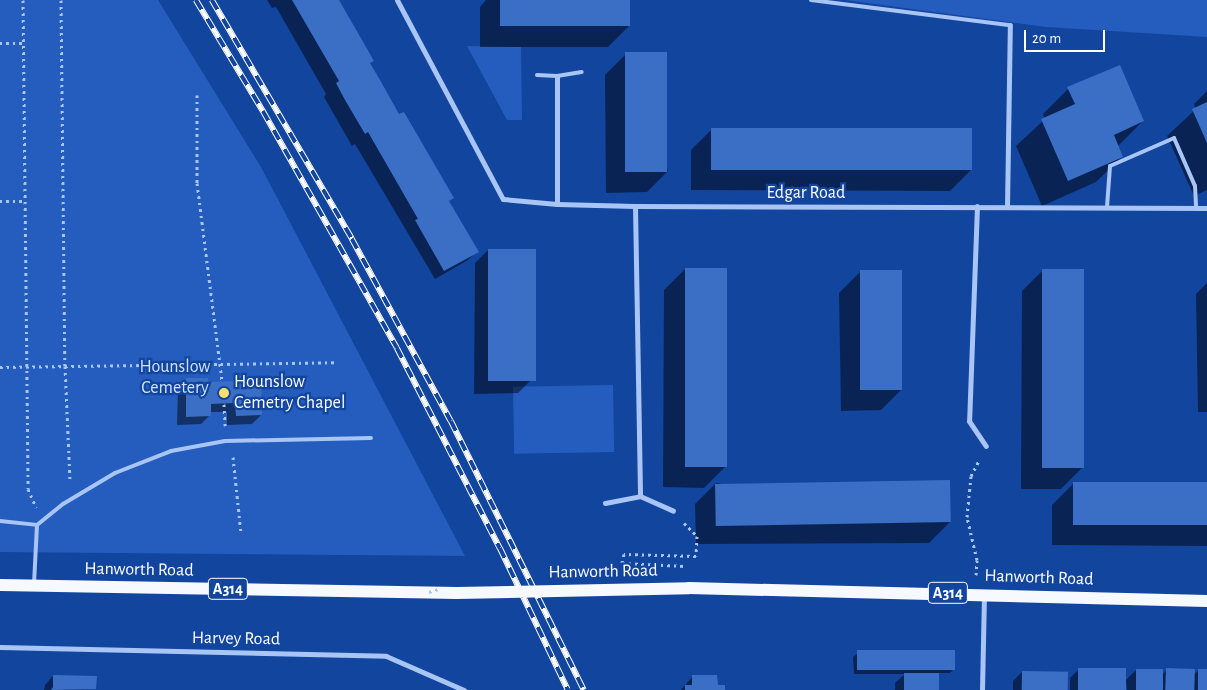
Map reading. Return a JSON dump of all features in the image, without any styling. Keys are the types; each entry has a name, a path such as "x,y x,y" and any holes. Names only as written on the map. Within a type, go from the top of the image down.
{"main road":[{"name":"Hanworth Road","path":"0,585 457,593 690,588 1207,600"}],"street":[{"name":"Edgar Road","path":"397,0 504,199 557,204 635,206 1207,208"},
{"path":"1007,207 1010,25"},
{"path":"557,204 558,76"},
{"path":"635,206 640,496"},
{"path":"977,206 969,422 986,446"},
{"path":"605,503 640,496 673,512"},
{"path":"979,594 982,690"},
{"name":"Harvey Road","path":"0,648 386,656 464,690"}],"lane":[{"path":"812,0 1010,25"},
{"path":"537,75 558,76 582,72"},
{"path":"1107,207 1110,166 1174,138 1195,186 1196,208"},
{"path":"34,586 37,526 70,500 115,473 172,451 228,441 371,438"},
{"path":"0,521 37,526"}],"path":[{"path":"23,0 28,489 43,521"},
{"path":"61,0 65,366 70,500"},
{"path":"0,43 23,42"},
{"path":"197,95 197,183 222,382"},
{"path":"0,201 25,201"},
{"path":"0,367 338,362"},
{"path":"224,404 241,533"},
{"path":"979,594 978,560 967,516 970,476 986,446"},
{"path":"673,512 697,536 696,556 624,554 622,563 691,566 690,588"}],"green space":[{"name":"Hounslow Cemetery","path":"0,0 158,0 261,167 465,556 0,552"},
{"path":"845,0 1207,0 1207,37 1046,27"},
{"path":"467,46 521,47 522,120 507,120"},
{"path":"613,385 614,452 514,454 513,387"}],"building":[{"path":"292,0 339,0 374,61 370,63 399,114 404,112 454,198 449,201 479,252 444,271 415,220 418,219 368,132 365,134 345,100 336,83 339,81"},
{"path":"500,0 630,0 630,26 500,26"},
{"path":"625,52 667,52 667,172 625,172"},
{"path":"1120,65 1144,121 1114,135 1123,157 1068,181 1041,119 1075,104 1067,87"},
{"path":"1207,102 1207,143 1192,109"},
{"path":"711,128 972,128 972,170 711,170"},
{"path":"488,249 536,249 536,381 488,381"},
{"path":"685,268 727,268 727,467 685,467"},
{"path":"1042,269 1084,269 1084,468 1042,468"},
{"path":"860,270 902,270 902,390 860,390"},
{"name":"Hounslow Cemetry Chapel","path":"237,376 261,377 262,415 236,416 235,403 211,404 211,416 186,417 186,378 208,378 208,382 237,381"},
{"path":"950,480 951,522 716,526 715,484"},
{"path":"1073,482 1207,482 1207,525 1073,525"},
{"path":"857,650 955,650 955,670 857,670"},
{"path":"1078,668 1126,668 1126,690 1078,690"},
{"path":"1166,668 1195,669 1194,690 1165,690"},
{"path":"1136,669 1163,669 1163,690 1136,690"},
{"path":"1198,669 1207,669 1207,690 1198,690"},
{"path":"1022,671 1068,672 1068,690 1022,690"},
{"path":"904,673 939,673 939,690 904,690"},
{"path":"53,675 97,676 96,689 51,690 53,687"},
{"path":"692,675 717,675 718,685 725,685 725,690 685,690 685,685 692,685"}],"railway":[{"path":"196,0 263,111 397,348 500,548 568,690"},
{"path":"212,0 352,239 451,421 584,690"}],"place":[{"name":"Hounslow Cemetry Chapel","path":"224,393"}]}
